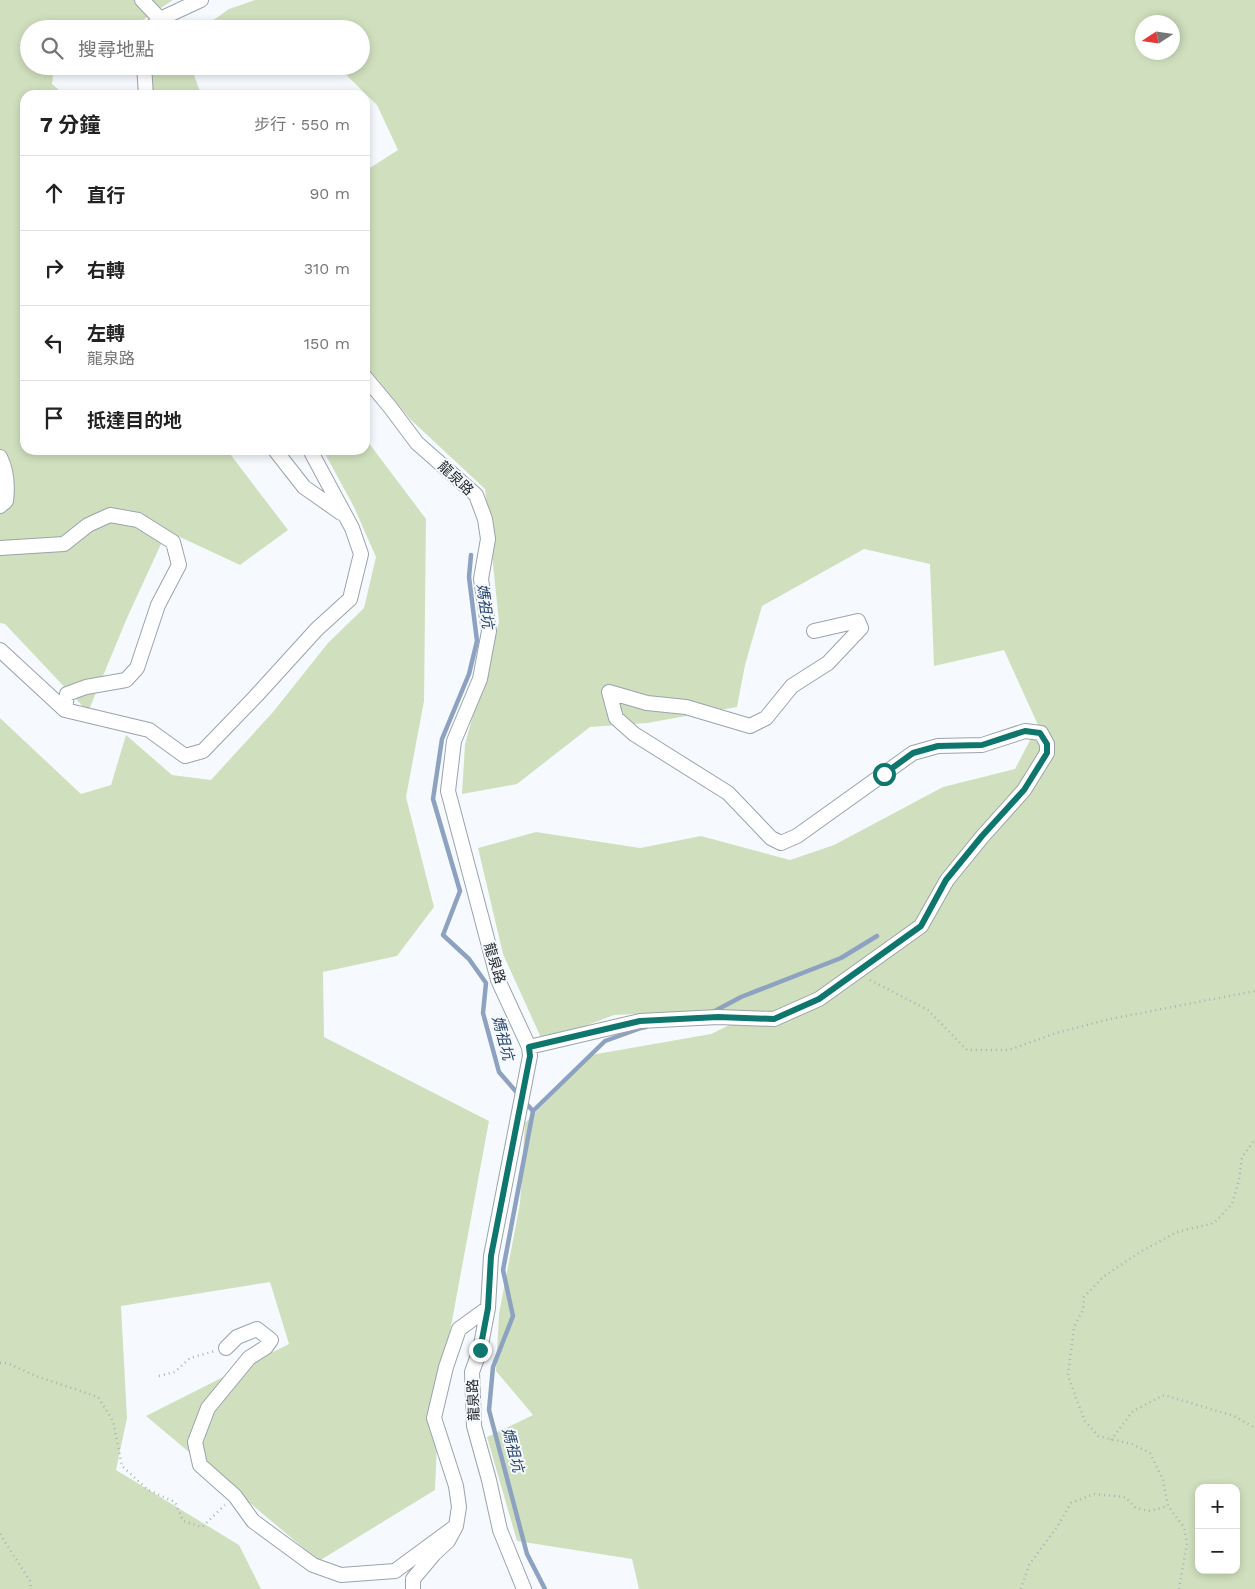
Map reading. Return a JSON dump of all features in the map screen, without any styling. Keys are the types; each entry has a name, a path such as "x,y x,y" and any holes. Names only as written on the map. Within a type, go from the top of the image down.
{"street":[{"path":"142,0 160,19 201,0"},
{"path":"145,75 146,90"},
{"name":"龍泉路","path":"370,383 418,443 476,495 486,519 488,539 481,579 489,631 480,679 454,741 448,791 498,980 530,1052 491,1256 488,1308 480,1350 472,1372 474,1426 500,1530 524,1589"},
{"path":"279,455 304,487 346,516"},
{"path":"0,650 65,710 149,730 185,756 203,751 317,630 350,600 361,554 352,528 313,455"},
{"path":"0,457 5,466 7,488 6,501 0,506"},
{"path":"0,548 64,544 88,525 110,515 138,520 173,542 179,565 158,605 137,668 126,680 86,687 67,694 65,710"},
{"path":"530,1052 640,1021 691,1017 774,1019 819,999 858,973 921,926 946,880 982,836 1024,790 1047,753 1047,744 1040,733 1025,731 982,745 938,746 913,753 797,836 781,843 771,838 728,793 634,734 616,718 608,692 647,703 686,708 750,726 766,718 792,686 828,663 861,628 858,620 814,631"},
{"path":"413,1589 413,1579 448,1541 456,1526 459,1506 456,1486 434,1418 446,1367 460,1330 488,1308"},
{"path":"226,1348 238,1336 257,1329 272,1340 266,1347 249,1358 208,1408 196,1442 200,1465 235,1496 253,1521 313,1565 341,1575 395,1571 456,1526"}],"path":[{"path":"858,973 928,1010 967,1050 1009,1050 1056,1033 1110,1020 1255,991"},
{"path":"1179,1589 1187,1543 1184,1527 1168,1506 1163,1480 1150,1453 1132,1444 1098,1436 1085,1421 1068,1374 1074,1327 1083,1310 1084,1297 1104,1277 1140,1252 1177,1232 1214,1222 1232,1204 1239,1180 1242,1157 1252,1142 1255,1141"},
{"path":"160,1376 175,1372 190,1358 226,1348"},
{"path":"0,1363 7,1363 36,1376 98,1397 113,1421 122,1466 148,1490 175,1502 183,1521 202,1527 235,1496"},
{"path":"1110,1440 1133,1411 1164,1394 1234,1416 1255,1428"},
{"path":"1021,1589 1028,1565 1058,1528 1071,1503 1094,1494 1125,1497 1136,1508 1148,1511 1168,1506"},
{"path":"0,1534 30,1581 31,1589"}],"green space":[{"path":"0,0 173,0 143,20 20,20 20,75 53,75 52,84 59,90 20,90 20,455 231,455 288,530 240,565 167,531 127,618 88,712 5,624 0,623"},
{"path":"255,0 1255,0 1255,1589 639,1589 632,1559 517,1541 487,1437 533,1415 496,1371 499,1314 520,1203 525,1123 591,1055 711,1034 750,1015 723,1010 614,1015 543,1042 503,954 478,848 536,832 640,848 701,836 790,860 834,845 943,787 1015,769 1038,725 1004,650 934,666 930,564 864,549 762,606 745,665 737,707 647,723 590,727 517,784 462,794 465,744 499,622 485,489 410,419 370,371 370,168 398,150 377,105 370,98 370,90 362,90 346,75 370,75 370,20 213,20 229,9"},
{"path":"152,75 194,75 199,90 151,90 149,87"},
{"path":"370,445 426,519 424,701 406,797 434,907 397,956 323,972 324,1037 489,1121 439,1391 435,1490 319,1561 146,1416 289,1344 270,1282 121,1306 127,1418 116,1470 239,1545 261,1589 0,1589 0,718 81,794 111,785 126,735 172,775 211,780 273,712 328,643 364,608 376,557 354,507 326,455 370,455"}],"waterway":[{"name":"媽祖坑","path":"471,555 469,577 477,641 469,674 442,739 433,799 460,891 443,935 469,959 486,983 483,1013 499,1072 519,1095"},
{"path":"711,1013 741,997 841,958 877,936"},
{"path":"533,1111 605,1041 646,1027"},
{"name":"媽祖坑","path":"524,1101 533,1111 503,1270 513,1316 493,1367 489,1410 527,1554 545,1589"}],"route":[{"path":"480,1350 488,1308 491,1256 530,1056 529,1047 640,1021 691,1017 774,1019 819,999 858,973 921,926 946,880 982,836 1024,790 1047,753 1047,744 1040,733 1025,731 982,745 938,746 913,753 884,774"}]}
